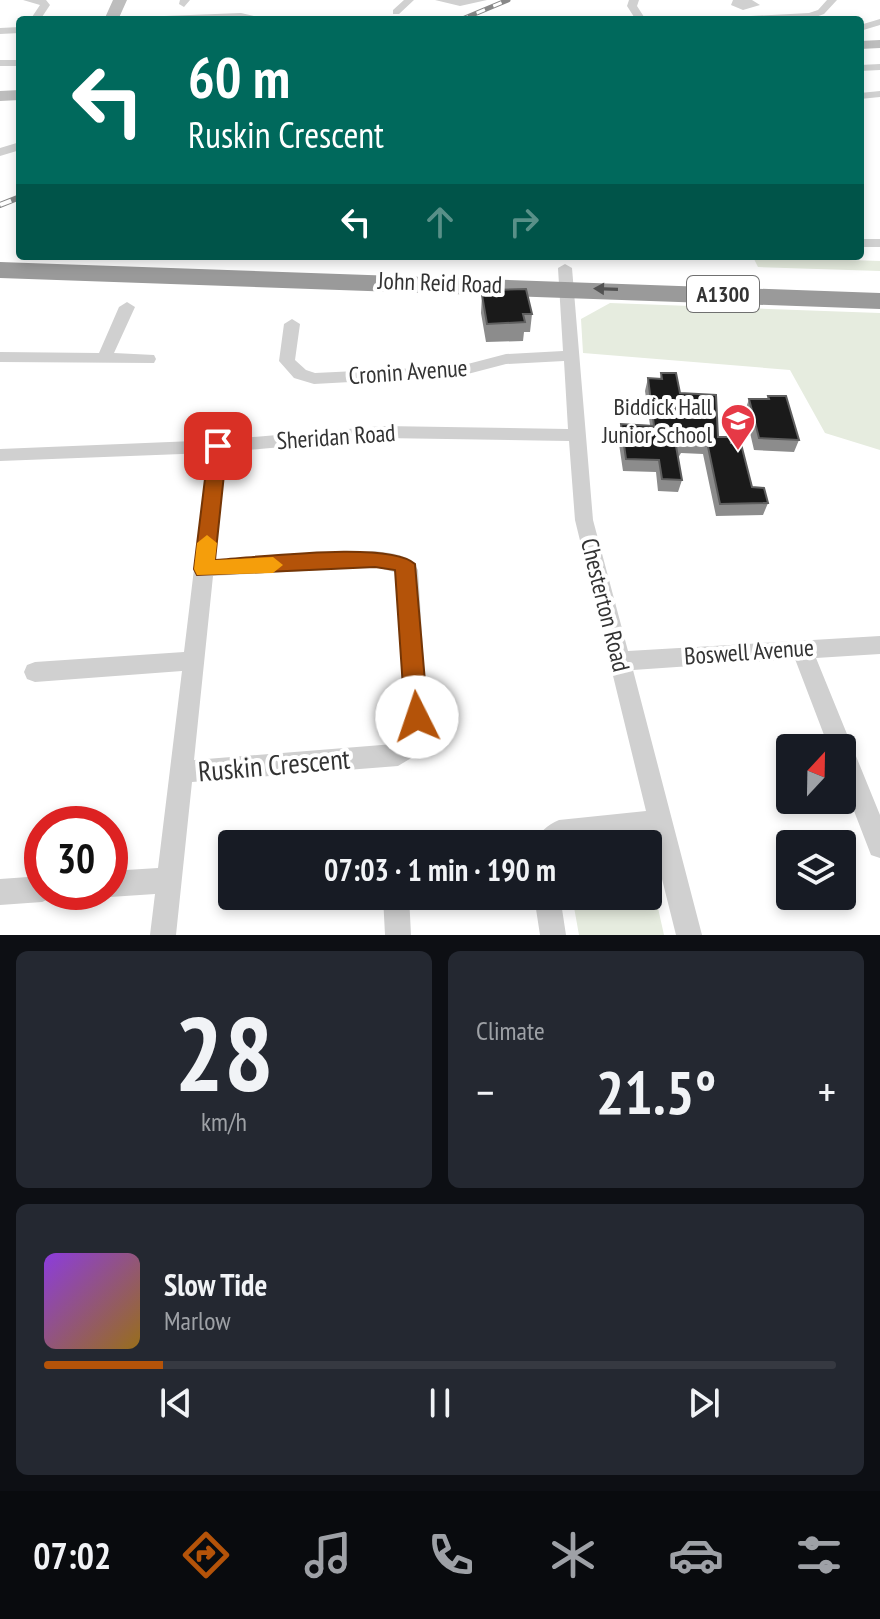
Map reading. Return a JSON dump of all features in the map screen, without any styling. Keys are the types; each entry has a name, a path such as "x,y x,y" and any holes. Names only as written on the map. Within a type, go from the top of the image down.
{"highway":[{"name":"John Reid Road","path":"103,260 566,278 880,301"},
{"name":"John Reid Road","path":"0,270 880,282"}],"street":[{"path":"28,0 42,1 45,5 38,16"},
{"path":"396,12 409,0"},
{"path":"440,0 460,3 482,0"},
{"path":"800,16 815,15 832,0"},
{"name":"Chesterton Road","path":"566,278 584,520 689,935"},
{"path":"104,359 127,307"},
{"name":"Cronin Avenue","path":"292,324 287,361 300,374 314,379 460,371 506,359 571,356"},
{"path":"0,357 148,359"},
{"name":"Sheridan Road","path":"0,455 218,446 383,432 576,435"},
{"path":"163,935 218,446"},
{"name":"Ruskin Crescent","path":"181,772 398,755 410,746 417,732 408,570 401,563 375,559 204,569"},
{"name":"Boswell Avenue","path":"618,661 880,645"},
{"path":"802,649 836,734"},
{"path":"35,672 194,661"},
{"path":"856,785 880,846"},
{"path":"579,830 660,822"},
{"path":"128,883 169,880"},
{"path":"0,892 24,890"},
{"path":"397,910 398,935"},
{"path":"549,910 553,935"}],"shaded area":[{"path":"754,260 880,261 880,271 758,267"},
{"path":"610,303 880,313 880,450 825,433 790,370 583,353 581,319"},
{"path":"575,910 658,910 664,935 579,935"}],"building":[{"path":"526,289 532,314 523,314 525,322 487,324 482,295 491,294 491,290"},
{"path":"661,373 676,373 680,393 716,395 718,437 730,437 731,443 741,444 752,487 764,488 768,503 720,504 707,442 684,441 682,446 676,446 682,480 662,479 659,460 626,459 621,424 654,426 648,378 662,379"},
{"path":"768,396 786,396 799,440 759,438 749,399 769,399"}],"railway":[{"path":"470,16 508,0"},
{"path":"0,205 16,199"}],"slow traffic":[{"path":"207,543 204,569 273,565"}],"place":[{"name":"Biddick Hall Junior School","path":"738,452"}],"route":[{"path":"218,446 204,569 375,559 401,563 408,570 417,717"}]}
